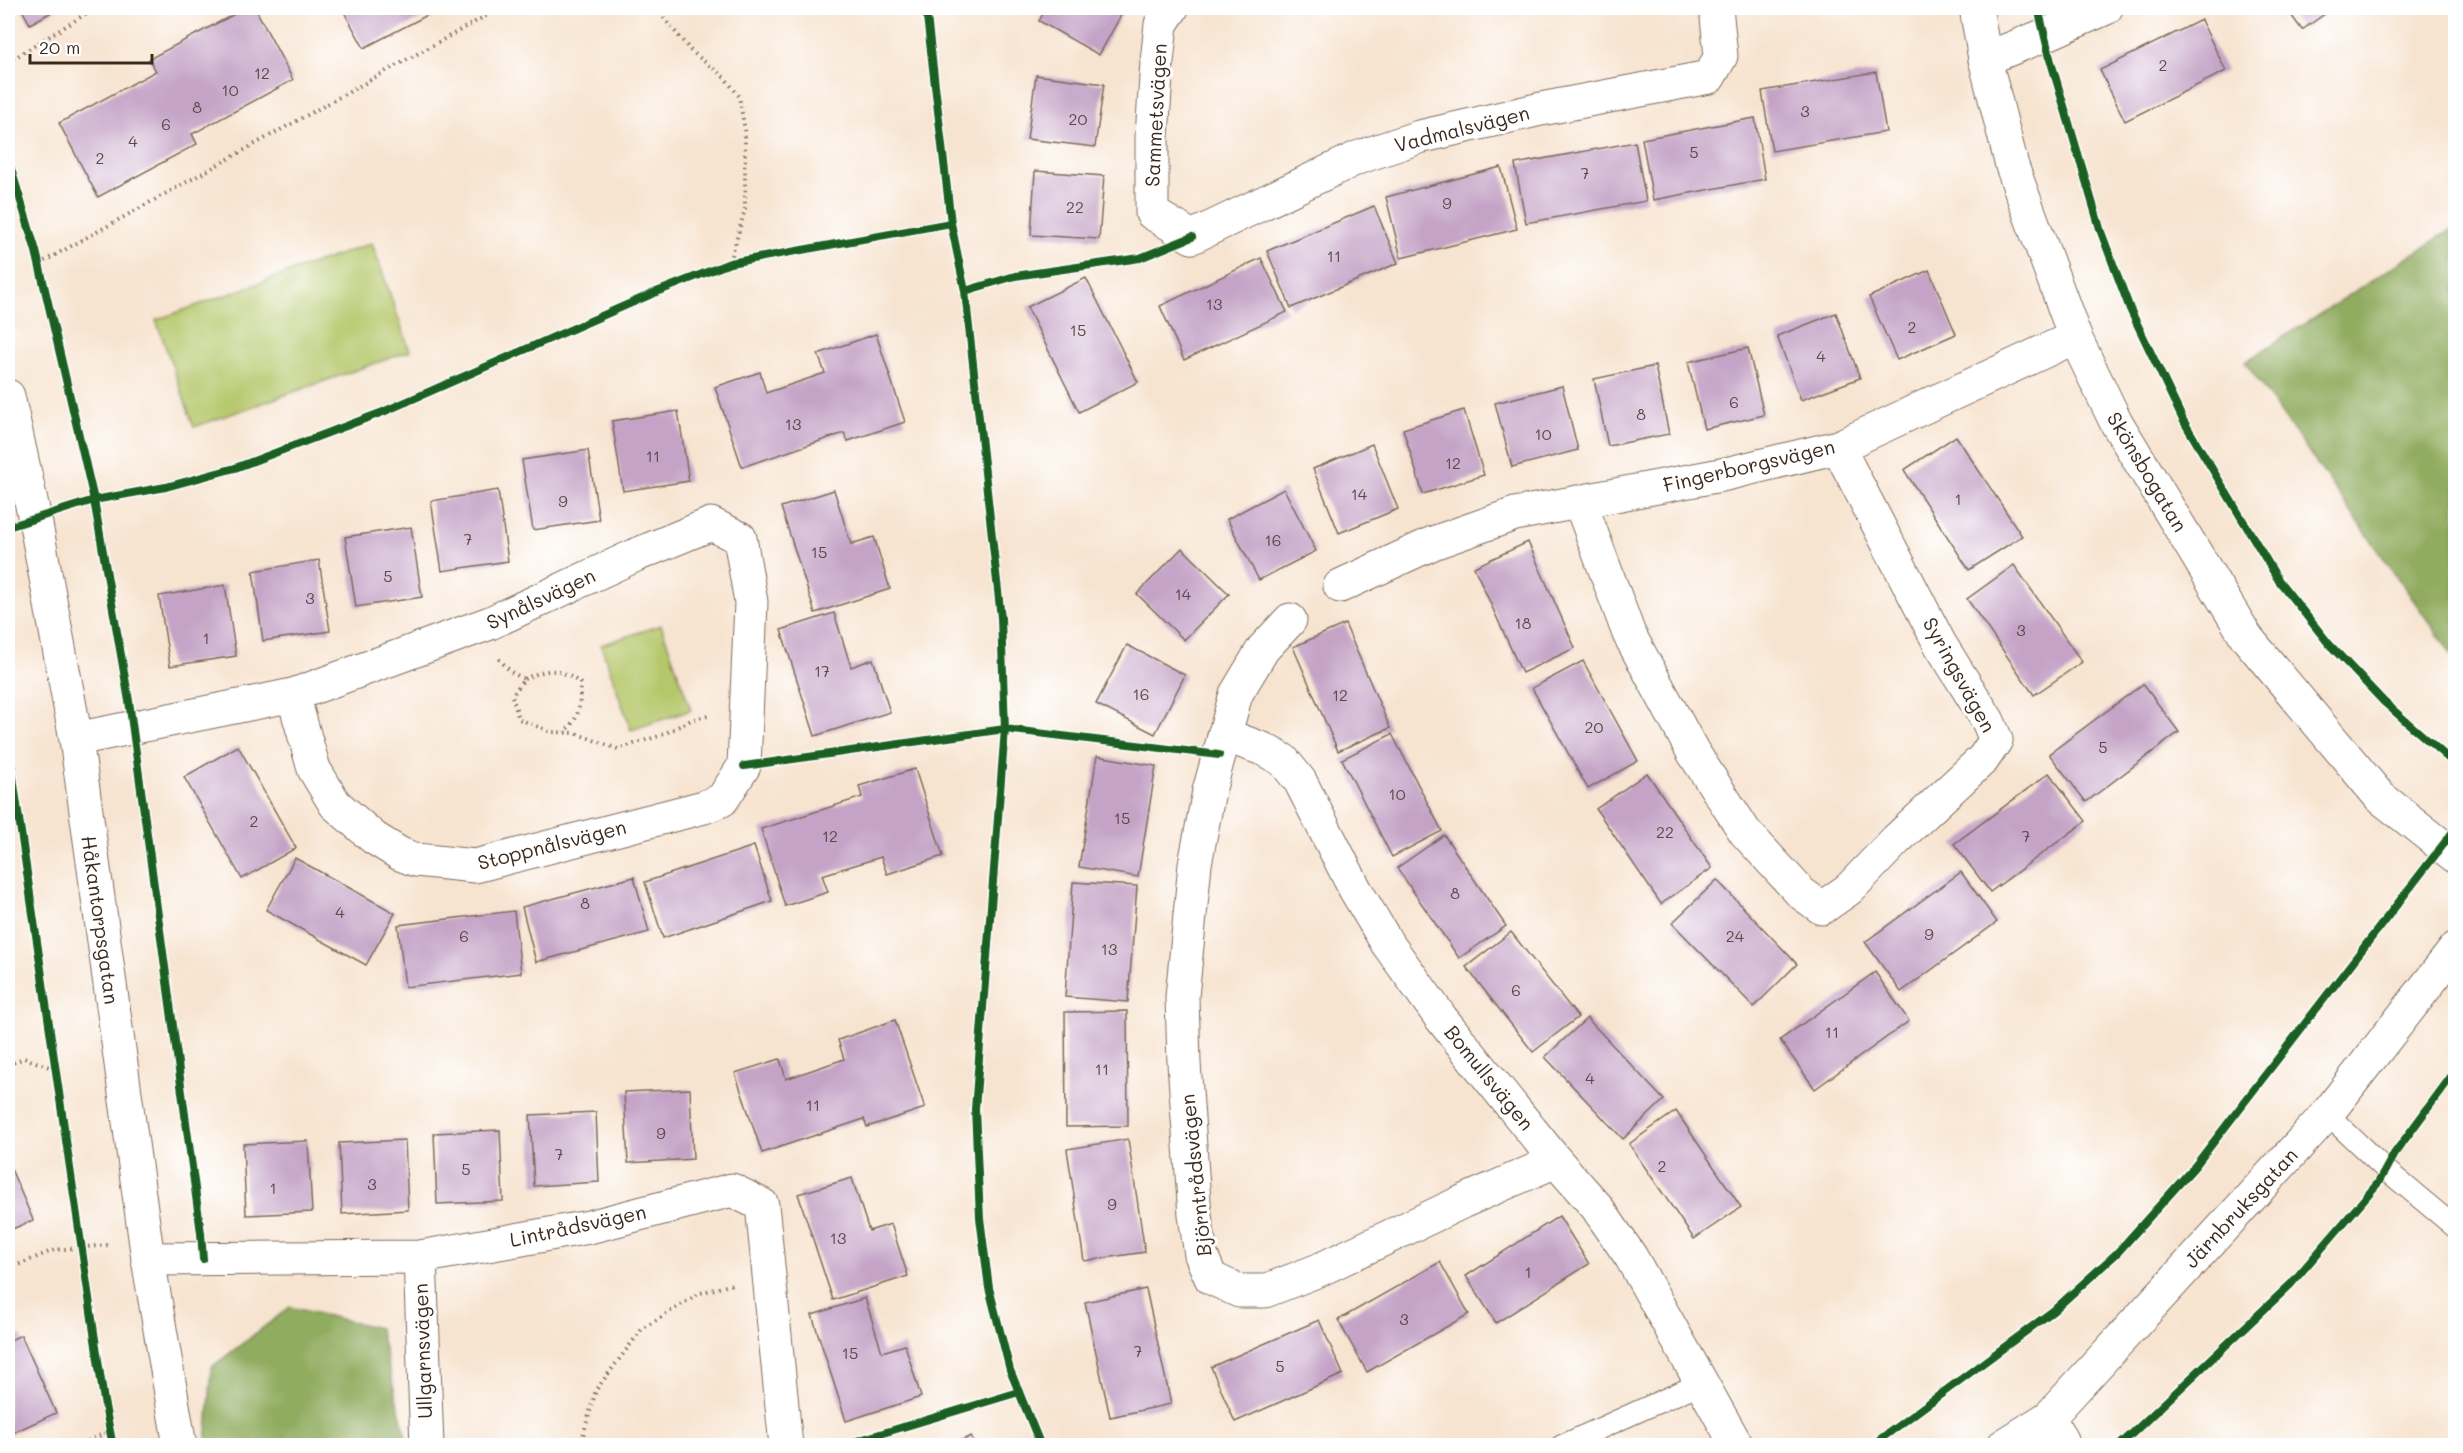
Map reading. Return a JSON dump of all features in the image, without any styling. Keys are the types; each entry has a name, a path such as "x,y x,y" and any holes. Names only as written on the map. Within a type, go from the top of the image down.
{"street":[{"name":"Sammetsvägen","path":"1163,219 1152,213 1152,136 1161,24 1172,8"},
{"name":"Vadmalsvägen","path":"1163,219 1192,237 1357,158 1419,136 1541,109 1709,77 1721,56 1716,8"},
{"name":"Skönsbogatan","path":"1976,8 1985,59 2012,166 2075,337 2116,422 2247,638 2380,797 2456,857"},
{"path":"1985,59 2106,8"},
{"name":"Fingerborgsvägen","path":"1340,586 1433,543 1515,514 1726,474 1838,447 1958,389 2075,337"},
{"name":"Håkantorpsgatan","path":"8,396 35,519 76,739 147,1251 180,1446"},
{"name":"Syringsvägen","path":"1580,502 1629,634 1694,752 1744,832 1801,893 1822,908 1849,889 1896,840 1983,759 1996,740 1988,721 1940,644 1838,447"},
{"name":"Synålsvägen","path":"76,739 294,695 490,623 636,555 711,524 740,538 751,602 744,766 722,800"},
{"path":"1224,735 1236,694 1247,674 1263,649 1290,620"},
{"name":"Stoppnålsvägen","path":"294,695 314,769 335,804 374,838 400,854 416,860 475,866 704,807 722,800"},
{"name":"Björntrådsvägen","path":"1224,735 1209,791 1195,864 1182,997 1184,1063 1196,1215 1201,1255 1210,1278 1239,1291 1265,1292 1319,1270 1462,1202 1556,1161"},
{"name":"Bomullsvägen","path":"1224,735 1263,749 1283,760 1300,781 1355,889 1387,943 1440,1018 1556,1161 1596,1206 1631,1257 1737,1446"},
{"name":"Järnbruksgatan","path":"2003,1446 2049,1417 2327,1114 2456,948"},
{"name":"Lintrådsvägen","path":"147,1251 420,1257 589,1227 732,1190 762,1205 786,1446"},
{"name":"Ullgarnsvägen","path":"420,1257 427,1446"},
{"path":"2049,1417 2064,1446"}],"lane":[{"path":"2327,1114 2385,1170 2456,1228"},
{"path":"1561,1446 1701,1383"}],"path":[{"path":"8,62 95,8"},
{"path":"42,275 38,261 500,8"},
{"path":"656,8 690,51 725,78 739,96 745,131 745,209 730,263"},
{"path":"719,267 741,261"},
{"path":"490,623 489,648 511,672 524,679"},
{"path":"563,732 575,722 580,704 580,683 566,673 545,669 524,679 512,696 519,719 550,732 575,733 618,749 662,735 693,719 718,713 747,717"},
{"path":"9,757 12,771"},
{"path":"8,1065 24,1058 56,1069"},
{"path":"54,1058 57,1080"},
{"path":"80,1236 84,1259"},
{"path":"8,1269 54,1250 82,1248 147,1251"},
{"path":"580,1446 596,1390 642,1329 700,1293 733,1284 769,1281"},
{"path":"78,1446 110,1434 108,1421"}],"green space":[{"path":"2455,227 2455,659 2245,362"},
{"path":"372,243 410,351 194,427 156,320"},
{"path":"661,625 691,710 631,730 601,645"},
{"path":"290,1307 379,1328 408,1445 206,1445 212,1367"}],"building":[{"path":"21,8 59,8 30,24"},
{"path":"246,8 255,8 293,80 192,134 197,144 98,197 59,123 156,71 149,59"},
{"path":"342,8 441,8 364,48"},
{"path":"1046,8 1125,8 1099,55 1039,21"},
{"path":"2286,8 2333,8 2302,30"},
{"path":"2201,20 2226,71 2125,121 2100,70"},
{"path":"1876,72 1886,132 1772,151 1762,91"},
{"path":"1036,75 1104,84 1095,147 1027,139"},
{"path":"1755,118 1765,179 1653,200 1642,139"},
{"path":"1635,142 1646,201 1526,223 1515,164"},
{"path":"1501,167 1517,229 1401,258 1386,197"},
{"path":"1035,171 1104,176 1099,239 1031,235"},
{"path":"1374,206 1398,263 1291,308 1267,251"},
{"path":"1261,258 1287,312 1184,360 1160,306"},
{"path":"1929,270 1956,334 1897,360 1869,297"},
{"path":"1086,278 1138,382 1079,412 1027,307"},
{"path":"1836,313 1860,378 1801,400 1777,336"},
{"path":"876,334 905,422 848,441 844,433 742,467 715,387 760,372 766,393 825,373 818,354"},
{"path":"1748,348 1764,415 1704,429 1688,362"},
{"path":"1655,366 1669,434 1608,446 1594,379"},
{"path":"1562,386 1578,450 1512,467 1495,403"},
{"path":"1464,410 1484,475 1423,494 1403,429"},
{"path":"678,411 689,481 623,491 612,421"},
{"path":"1956,436 2022,536 1969,570 1904,470"},
{"path":"1372,444 1398,509 1339,533 1313,469"},
{"path":"588,450 599,520 533,530 522,460"},
{"path":"1284,489 1316,551 1259,580 1227,519"},
{"path":"498,490 508,561 442,571 431,501"},
{"path":"834,490 851,544 874,537 890,589 815,613 781,507"},
{"path":"411,527 422,597 356,607 345,537"},
{"path":"1528,542 1575,648 1522,673 1474,567"},
{"path":"1182,548 1229,594 1184,640 1137,594"},
{"path":"319,560 330,631 263,641 253,571"},
{"path":"2014,565 2082,662 2034,695 1967,599"},
{"path":"225,585 236,656 170,666 159,596"},
{"path":"834,613 851,667 873,659 890,712 815,736 781,630"},
{"path":"1345,624 1390,728 1338,751 1293,647"},
{"path":"1127,645 1185,675 1155,734 1096,704"},
{"path":"1583,661 1638,761 1588,789 1532,688"},
{"path":"2143,684 2179,732 2086,802 2049,754"},
{"path":"1392,734 1442,831 1392,857 1342,759"},
{"path":"238,746 296,848 242,879 184,777"},
{"path":"1097,756 1156,766 1138,877 1079,867"},
{"path":"915,769 943,856 887,874 881,857 822,875 828,892 785,906 761,829 862,797 859,786"},
{"path":"1647,773 1712,868 1661,904 1596,809"},
{"path":"2049,773 2086,821 1990,892 1954,844"},
{"path":"1444,835 1506,926 1459,958 1397,868"},
{"path":"754,846 772,901 663,938 645,882"},
{"path":"295,858 395,913 366,965 266,910"},
{"path":"1961,872 1997,922 1901,992 1865,942"},
{"path":"634,877 649,932 536,962 522,907"},
{"path":"1717,880 1797,964 1754,1007 1672,923"},
{"path":"1073,882 1137,886 1128,1002 1065,997"},
{"path":"514,911 521,973 405,987 398,925"},
{"path":"1511,932 1578,1017 1533,1052 1466,967"},
{"path":"1875,972 1909,1021 1815,1089 1780,1040"},
{"path":"1127,1011 1128,1126 1066,1127 1065,1012"},
{"path":"1587,1018 1664,1100 1623,1139 1545,1057"},
{"path":"895,1020 925,1108 867,1127 864,1119 762,1153 735,1073 780,1059 786,1079 844,1059 838,1040"},
{"path":"690,1089 693,1159 628,1163 624,1092"},
{"path":"1676,1111 1741,1207 1694,1239 1629,1144"},
{"path":"596,1112 599,1182 534,1186 530,1115"},
{"path":"500,1130 503,1201 437,1204 434,1133"},
{"path":"1128,1139 1145,1252 1084,1261 1067,1149"},
{"path":"405,1140 408,1210 342,1214 339,1143"},
{"path":"308,1141 312,1212 246,1215 243,1144"},
{"path":"8,1162 33,1220 8,1231"},
{"path":"852,1178 869,1231 891,1224 908,1276 833,1300 798,1194"},
{"path":"1559,1216 1589,1264 1496,1323 1466,1276"},
{"path":"1440,1262 1469,1314 1367,1372 1338,1320"},
{"path":"1146,1289 1171,1404 1110,1417 1085,1302"},
{"path":"865,1298 882,1352 905,1345 921,1397 846,1421 812,1315"},
{"path":"1319,1320 1343,1374 1235,1422 1211,1367"},
{"path":"21,1335 56,1413 8,1435 8,1341"},
{"path":"971,1436 975,1446 951,1446"}],"cycle path":[{"path":"926,8 951,223 965,291 1001,618 1005,729 975,1109 980,1218 989,1288 1010,1370 1041,1446"},
{"path":"2038,8 2051,62 2101,232 2130,309 2183,420 2279,581 2329,644 2384,702 2456,765"},
{"path":"8,159 36,251 94,500 129,701 203,1259"},
{"path":"8,527 94,500 166,487 235,468 383,412 654,293 730,263 951,223"},
{"path":"965,291 1015,276 1140,258 1192,237"},
{"path":"744,766 1005,729 1219,755"},
{"path":"8,743 104,1401 113,1446"},
{"path":"1871,1446 2053,1311 2117,1253 2195,1166 2456,828"},
{"path":"2119,1446 2291,1284 2378,1183 2394,1154 2456,1070"},
{"path":"840,1446 1019,1392"}]}
